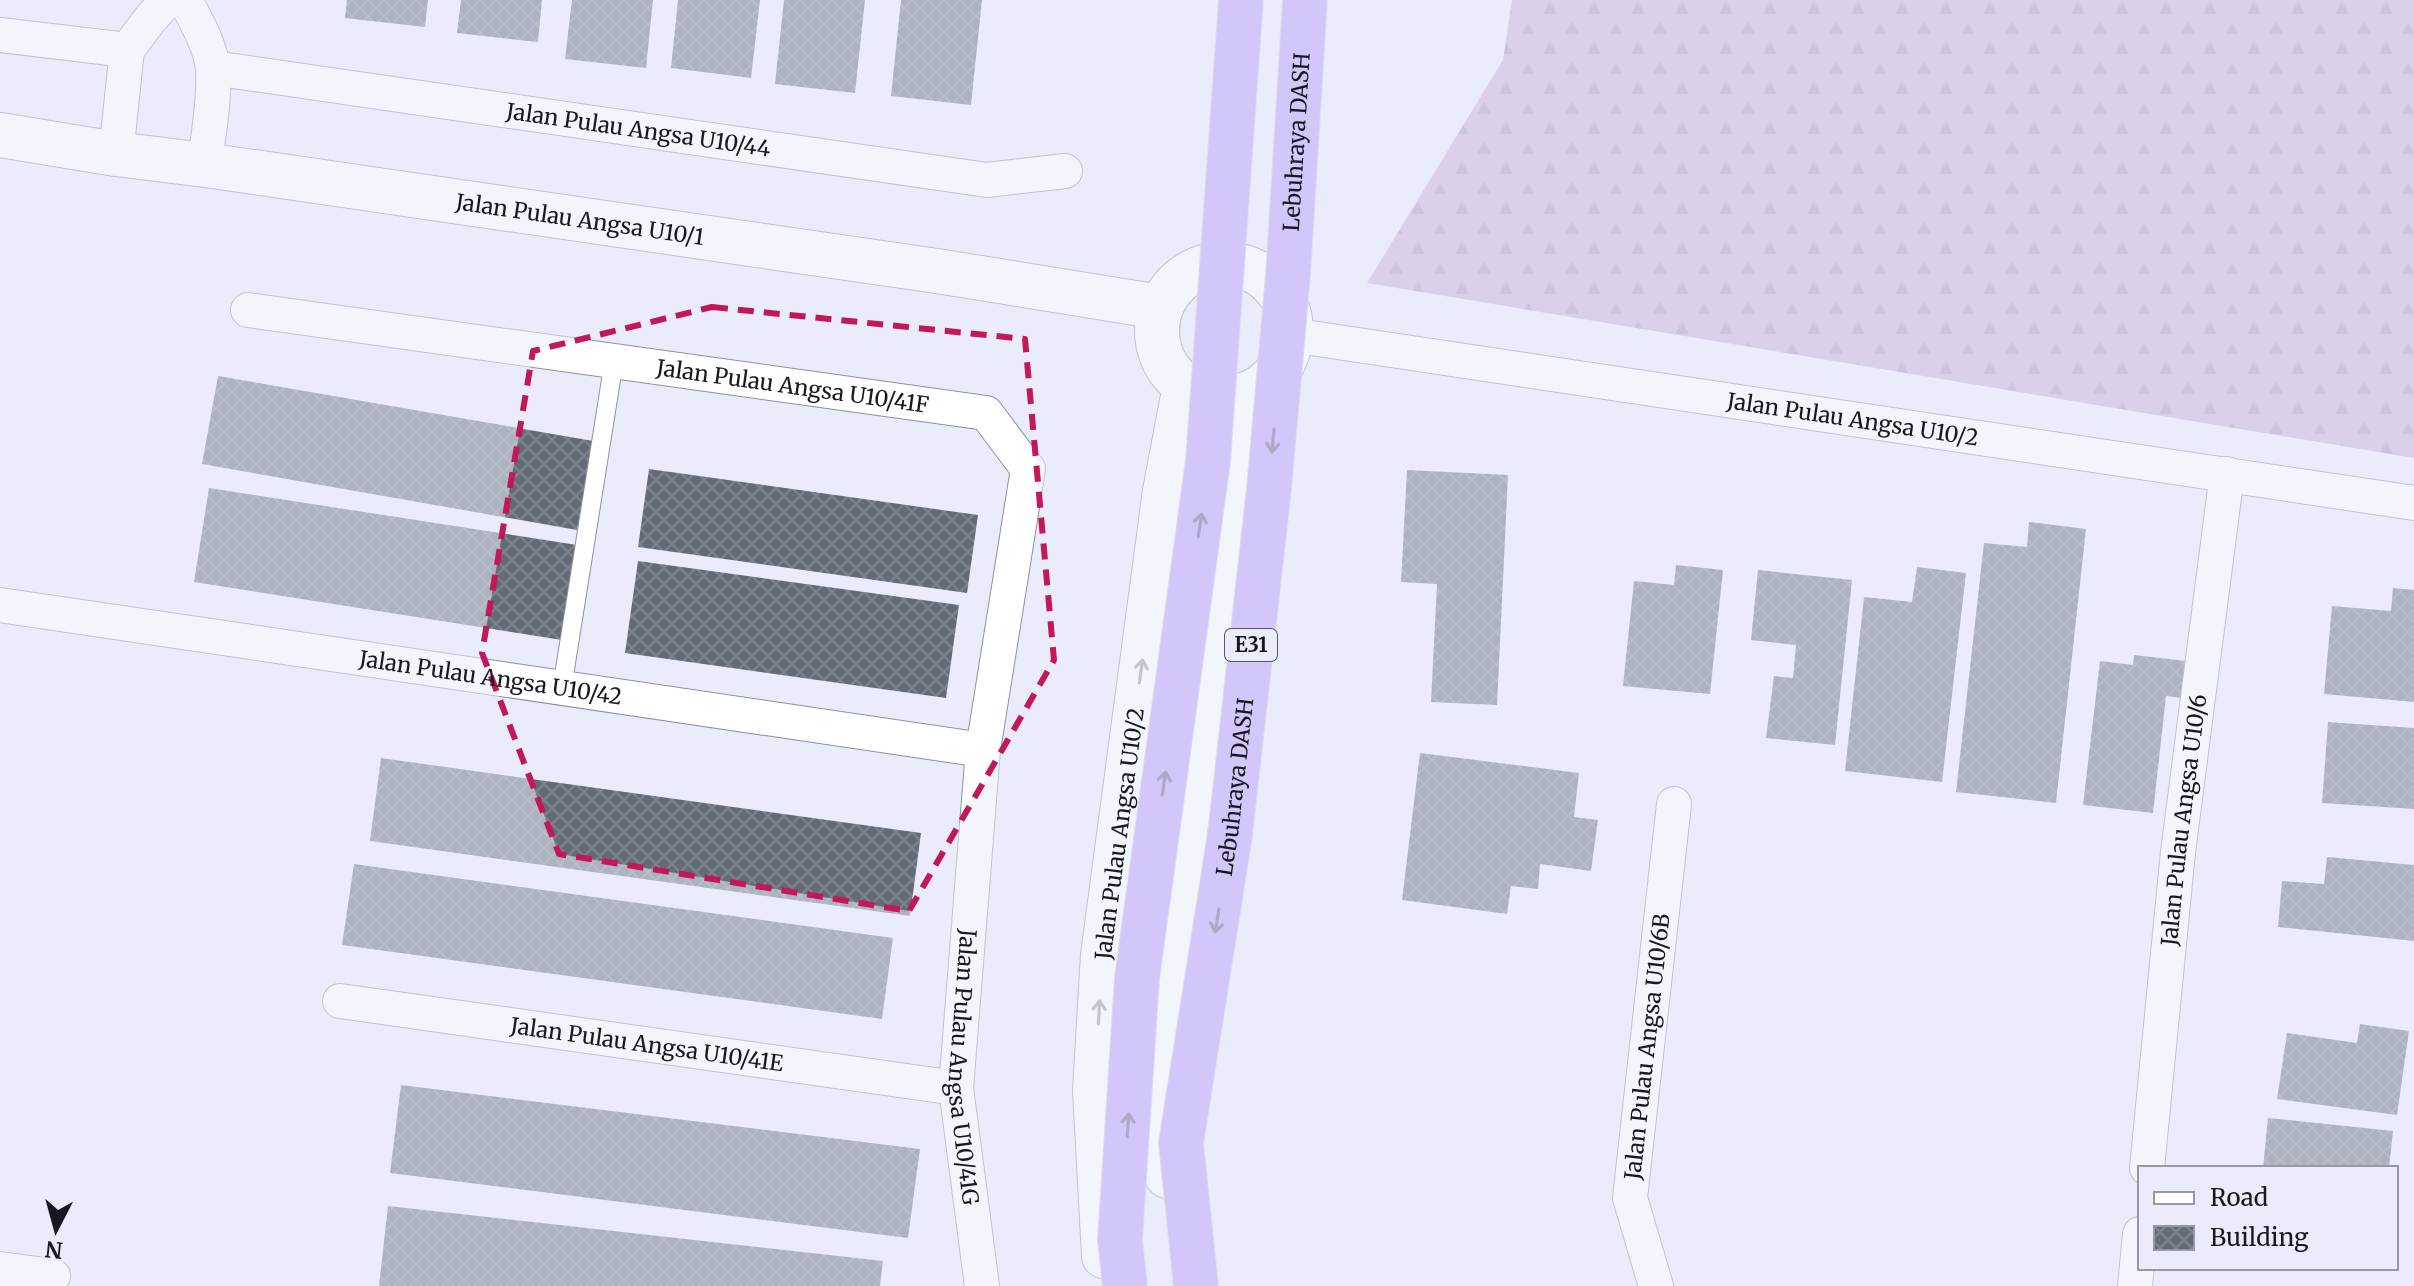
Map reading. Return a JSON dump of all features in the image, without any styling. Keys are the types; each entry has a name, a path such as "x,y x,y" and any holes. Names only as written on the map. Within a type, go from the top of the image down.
{"highway":[{"path":"1125,1286 1120,1240 1137,978 1208,461 1240,0"},
{"name":"Lebuhraya DASH","path":"1196,1286 1181,1143 1230,835 1269,489 1288,275 1305,0"}],"street":[{"path":"116,154 126,64 151,18 168,0"},
{"path":"185,0 200,27 213,81 205,165"},
{"path":"1207,265 1240,0"},
{"path":"1269,280 1316,0"},
{"path":"0,35 126,64"},
{"name":"Jalan Pulau Angsa U10/44","path":"213,81 987,180 1065,171"},
{"name":"Jalan Pulau Angsa U10/1","path":"0,135 937,271 1160,307"},
{"path":"1229,263 1250,268 1269,280 1282,296 1289,315 1291,335 1287,354 1265,384 1249,393 1227,398 1205,396 1185,386 1169,371 1159,351 1155,329 1160,307 1171,289 1186,274 1207,265 1229,263"},
{"name":"Jalan Pulau Angsa U10/41F","path":"248,310 986,413 1028,469 983,750"},
{"name":"Jalan Pulau Angsa U10/2","path":"1291,335 2414,503"},
{"name":"Jalan Pulau Angsa U10/2","path":"1106,1286 1095,1090 1103,955 1165,491 1185,386"},
{"path":"1181,1286 1164,1154 1161,996 1249,393"},
{"name":"Jalan Pulau Angsa U10/6","path":"2147,1166 2178,852 2227,474"},
{"name":"Jalan Pulau Angsa U10/42","path":"0,605 983,750"},
{"name":"Jalan Pulau Angsa U10/41G","path":"982,1286 956,1088 983,750"},
{"name":"Jalan Pulau Angsa U10/6B","path":"1656,1286 1630,1198 1674,804"},
{"name":"Jalan Pulau Angsa U10/41E","path":"340,1001 956,1088"},
{"path":"2135,1286 2138,1255"},
{"path":"0,1269 53,1276"}],"lane":[{"path":"562,688 614,361"}],"highlighted area":[{"path":"712,307 1025,339 1054,660 909,911 559,854 482,653 533,351"}],"green space":[{"path":"1512,0 2414,0 2414,458 1367,283 1503,60"}],"building":[{"path":"347,0 428,0 425,27 345,18"},
{"path":"461,0 542,0 538,42 457,33"},
{"path":"572,0 653,0 646,68 565,59"},
{"path":"678,0 760,0 751,78 671,68"},
{"path":"784,0 865,0 855,93 775,84"},
{"path":"901,0 982,0 971,105 891,96"},
{"path":"218,376 593,441 577,530 202,464"},
{"path":"649,469 978,515 967,593 638,547"},
{"path":"1407,470 1508,475 1497,705 1431,702 1437,584 1401,582"},
{"path":"209,488 577,545 562,640 194,582"},
{"path":"2029,522 2086,529 2056,803 1956,792 1984,543 2027,547"},
{"path":"638,561 959,605 946,698 625,653"},
{"path":"1676,565 1723,570 1710,694 1623,686 1634,581 1674,585"},
{"path":"1917,567 1966,573 1942,782 1845,771 1864,597 1912,602"},
{"path":"1758,570 1852,580 1835,745 1766,738 1774,676 1793,678 1796,645 1751,640"},
{"path":"2393,588 2414,590 2414,702 2324,694 2332,606 2391,611"},
{"path":"2134,655 2195,662 2190,699 2166,696 2153,813 2083,805 2100,661 2133,665"},
{"path":"2328,722 2414,728 2414,809 2322,803"},
{"path":"1420,753 1579,773 1574,817 1598,820 1591,871 1540,864 1538,889 1511,886 1507,914 1402,900"},
{"path":"381,758 921,833 910,916 370,841"},
{"path":"2327,857 2414,865 2414,941 2278,927 2282,881 2324,884"},
{"path":"354,864 893,938 882,1019 342,945"},
{"path":"2360,1024 2409,1031 2397,1115 2277,1099 2287,1033 2357,1043"},
{"path":"401,1085 920,1149 908,1238 390,1173"},
{"path":"2268,1118 2393,1131 2389,1166 2263,1166"},
{"path":"388,1206 883,1261 880,1286 379,1286"}]}
